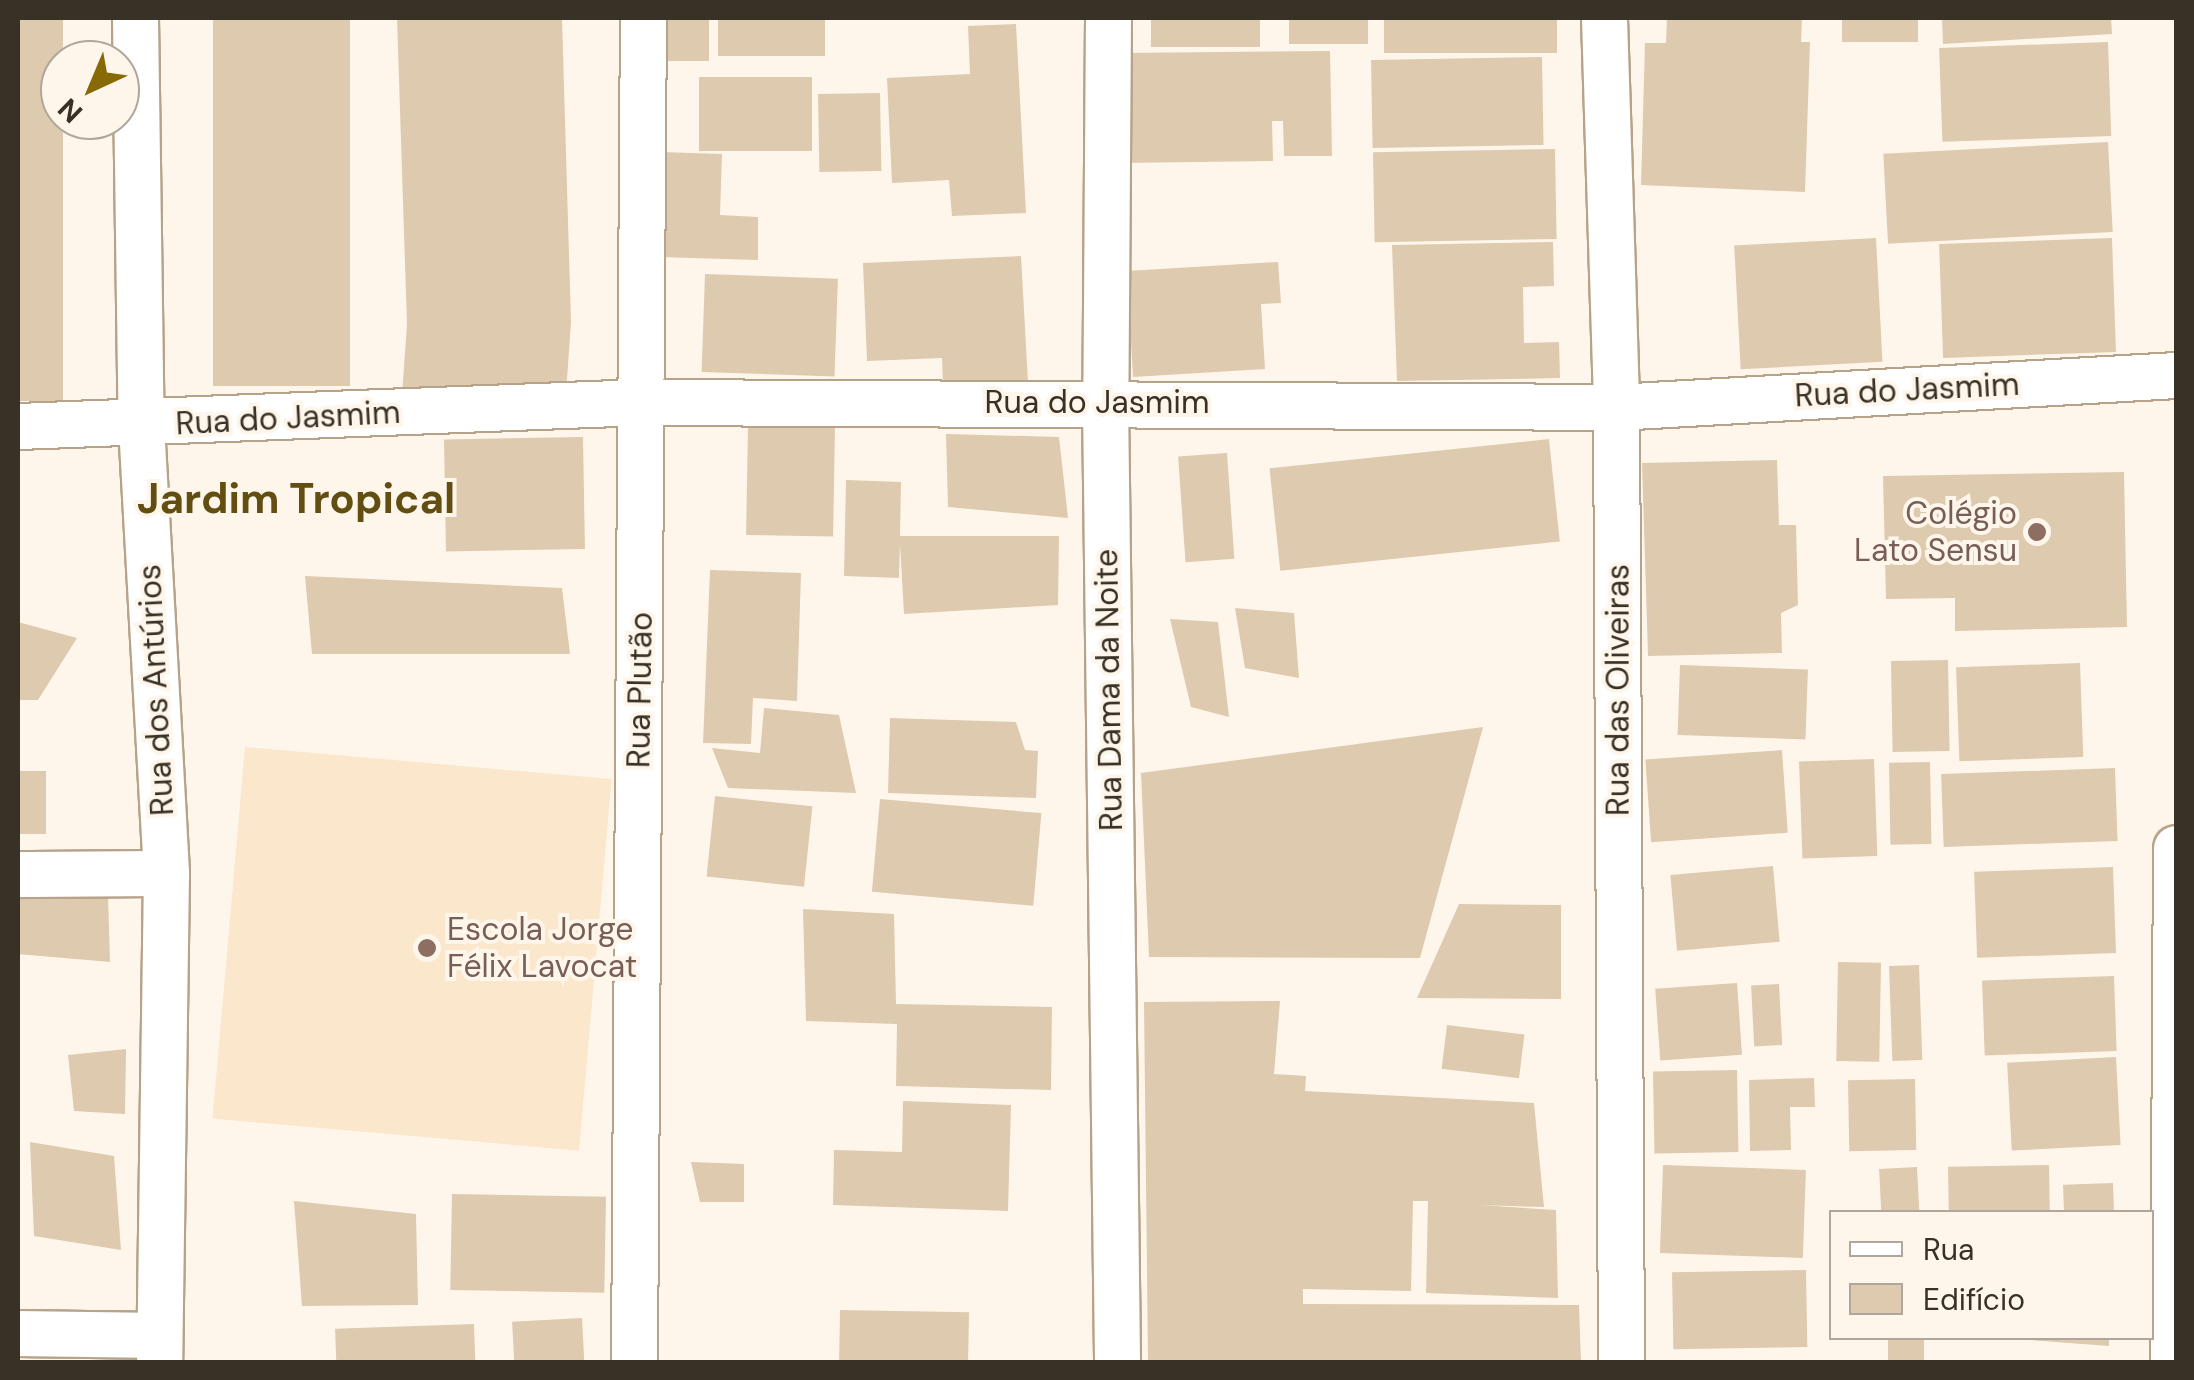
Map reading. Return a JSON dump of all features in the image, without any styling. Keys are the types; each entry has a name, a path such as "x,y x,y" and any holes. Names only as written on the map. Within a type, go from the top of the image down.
{"street":[{"name":"Rua dos Antúrios","path":"135,18 142,425 166,874 158,1349"},
{"name":"Rua Plutão","path":"634,1362 644,18"},
{"name":"Rua Dama da Noite","path":"1108,18 1105,402 1118,1362"},
{"name":"Rua das Oliveiras","path":"1604,18 1616,407 1621,1362"},
{"name":"Rua do Jasmim","path":"18,426 142,425 642,402 1616,407 2176,374"},
{"path":"2174,1362 2176,848"},
{"path":"18,874 166,874"},
{"path":"18,1333 158,1349"}],"shaded area":[{"name":"Escola Jorge Félix Lavocat","path":"245,747 612,779 579,1151 212,1119"}],"building":[{"path":"18,18 63,18 63,40 40,40 40,140 63,140 63,401 18,401"},
{"path":"213,18 350,18 350,386 213,386"},
{"path":"397,18 562,18 571,322 566,394 402,395 407,324"},
{"path":"652,18 709,18 709,61 652,61"},
{"path":"718,18 825,18 825,56 718,56"},
{"path":"1151,18 1260,18 1260,47 1151,47"},
{"path":"1289,18 1368,18 1368,44 1289,44"},
{"path":"1384,18 1557,18 1557,53 1384,53"},
{"path":"1667,18 1802,18 1801,42 1810,42 1805,192 1641,185 1645,43 1666,43"},
{"path":"1842,18 1918,18 1918,42 1842,42"},
{"path":"1942,18 2111,18 2112,34 1943,44"},
{"path":"1016,24 1026,213 952,216 949,180 892,183 887,78 970,74 968,26"},
{"path":"2108,42 2111,136 1942,142 1939,48"},
{"path":"1330,51 1332,156 1284,156 1283,121 1272,121 1273,161 1121,163 1119,53"},
{"path":"1542,57 1544,145 1373,148 1371,60"},
{"path":"699,77 812,77 812,151 699,151"},
{"path":"880,93 881,171 819,172 818,94"},
{"path":"2108,142 2113,232 1888,244 1883,154"},
{"path":"1555,149 1557,239 1375,242 1373,152"},
{"path":"661,152 722,154 720,215 758,217 758,260 658,257"},
{"path":"1876,238 1882,362 1741,369 1734,245"},
{"path":"2112,238 2116,352 1943,358 1939,244"},
{"path":"1553,242 1554,286 1523,287 1524,343 1559,342 1560,378 1397,381 1392,245"},
{"path":"1021,256 1028,382 943,385 942,358 867,361 863,263"},
{"path":"1278,262 1281,303 1261,304 1265,369 1133,377 1127,271"},
{"path":"705,274 838,279 834,377 702,372"},
{"path":"748,426 835,428 833,537 746,535"},
{"path":"946,434 1059,437 1068,518 948,507"},
{"path":"583,437 585,549 446,551 444,439"},
{"path":"1549,439 1560,541 1280,571 1270,468"},
{"path":"1227,453 1234,559 1186,562 1178,456"},
{"path":"1777,460 1779,525 1796,525 1798,605 1781,613 1782,653 1648,656 1642,463"},
{"path":"2124,472 2127,627 1955,631 1955,598 1886,599 1883,476"},
{"path":"846,480 901,482 900,536 1059,536 1058,605 904,614 900,544 899,578 844,576"},
{"path":"710,570 801,573 797,701 753,698 751,744 703,743"},
{"path":"305,576 562,588 570,654 312,654"},
{"path":"1235,608 1294,613 1299,678 1245,668"},
{"path":"1170,619 1218,622 1229,717 1191,707"},
{"path":"18,622 77,638 38,700 18,700"},
{"path":"1948,660 1950,751 1893,752 1891,661"},
{"path":"2080,663 2083,757 1959,761 1956,667"},
{"path":"1680,665 1808,669 1805,739 1678,735"},
{"path":"764,708 839,715 856,793 728,788 712,748 760,753"},
{"path":"890,718 1016,722 1025,750 1038,751 1036,798 888,793"},
{"path":"1483,727 1420,958 1149,957 1141,773"},
{"path":"1782,750 1788,833 1651,842 1645,760"},
{"path":"1874,759 1877,856 1802,859 1799,762"},
{"path":"1930,762 1931,844 1890,845 1889,763"},
{"path":"2115,768 2118,841 1944,847 1941,774"},
{"path":"18,771 46,771 46,834 18,834"},
{"path":"715,796 812,806 804,887 707,877"},
{"path":"880,799 1041,813 1033,906 872,892"},
{"path":"1773,866 1780,942 1677,951 1670,875"},
{"path":"2113,867 2116,953 1977,958 1974,872"},
{"path":"108,895 110,962 18,954 18,898"},
{"path":"1459,904 1561,905 1561,999 1417,998"},
{"path":"803,909 894,914 896,1004 1052,1007 1051,1090 896,1086 897,1024 806,1021"},
{"path":"1838,962 1881,963 1879,1062 1836,1061"},
{"path":"1919,965 1922,1060 1892,1061 1889,966"},
{"path":"2114,976 2117,1051 1985,1056 1982,981"},
{"path":"1737,983 1742,1055 1660,1061 1655,989"},
{"path":"1779,984 1782,1045 1754,1046 1751,985"},
{"path":"1280,1001 1274,1074 1306,1076 1305,1091 1534,1103 1544,1207 1479,1205 1556,1210 1558,1298 1426,1293 1428,1201 1413,1201 1411,1291 1303,1289 1303,1304 1579,1305 1581,1362 1148,1362 1144,1002"},
{"path":"1447,1025 1524,1035 1519,1078 1442,1069"},
{"path":"126,1049 125,1114 74,1111 68,1055"},
{"path":"2116,1057 2121,1145 2012,1151 2007,1063"},
{"path":"1737,1070 1738,1152 1654,1153 1653,1071"},
{"path":"1814,1078 1815,1107 1790,1107 1791,1150 1750,1151 1749,1080"},
{"path":"1915,1079 1916,1150 1849,1151 1848,1080"},
{"path":"903,1101 1011,1105 1008,1211 833,1205 834,1150 902,1152"},
{"path":"30,1142 114,1156 121,1250 34,1236"},
{"path":"691,1162 744,1164 744,1202 700,1202"},
{"path":"1663,1165 1806,1170 1803,1258 1660,1253"},
{"path":"2049,1165 2050,1210 1949,1210 1948,1167"},
{"path":"1917,1167 1919,1210 1881,1210 1879,1169"},
{"path":"2113,1183 2114,1210 2064,1210 2063,1185"},
{"path":"452,1194 606,1197 604,1293 450,1290"},
{"path":"294,1201 416,1214 418,1305 302,1306"},
{"path":"1806,1270 1807,1347 1673,1349 1672,1272"},
{"path":"840,1310 969,1312 968,1362 839,1362"},
{"path":"582,1318 584,1362 514,1362 512,1322"},
{"path":"474,1324 475,1362 336,1362 335,1329"},
{"path":"1888,1340 1924,1340 1924,1362 1888,1362"},
{"path":"2030,1340 2109,1340 2109,1346"}],"place":[{"name":"Colégio Lato Sensu","path":"2037,532"},
{"name":"Escola Jorge Félix Lavocat","path":"427,948"}],"district":[{"name":"Jardim Tropical","path":"296,499"}]}
